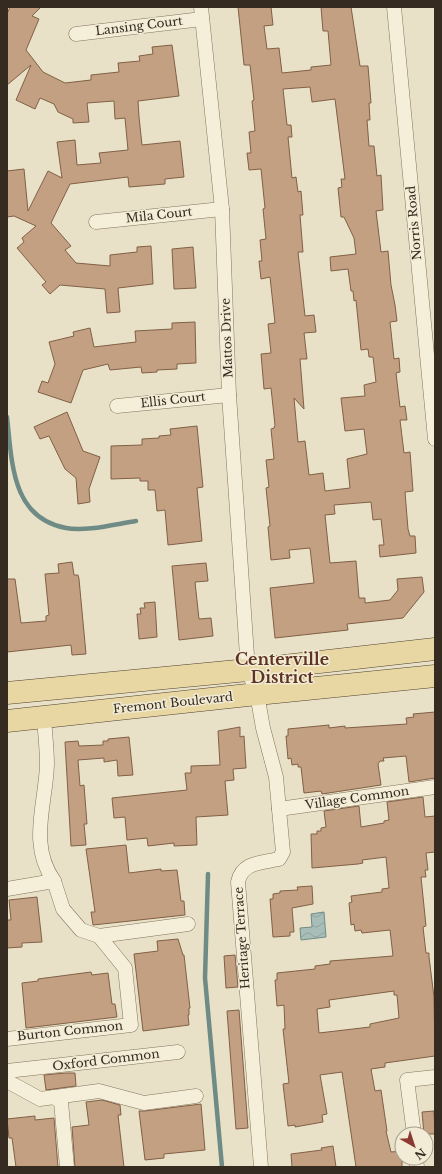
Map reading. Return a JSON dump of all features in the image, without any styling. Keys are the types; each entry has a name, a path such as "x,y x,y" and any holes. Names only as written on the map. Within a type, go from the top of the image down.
{"main road":[{"path":"7,693 248,670 435,649"},
{"name":"Fremont Boulevard","path":"7,721 435,676"}],"street":[{"name":"Norris Road","path":"394,7 435,439"},
{"name":"Lansing Court","path":"76,34 201,13"},
{"name":"Mattos Drive","path":"201,13 222,209 230,395 248,670"},
{"name":"Mila Court","path":"96,222 222,209"},
{"name":"Ellis Court","path":"117,406 230,395"},
{"name":"Heritage Terrace","path":"248,670 257,694 263,728 276,777 283,852 279,859 246,866 240,873 238,882 261,1167"},
{"path":"44,718 47,764 39,827 46,870 54,882 63,909 81,930 99,936 188,924"},
{"name":"Village Common","path":"279,809 435,788"},
{"path":"7,888 54,882"},
{"name":"Burton Common","path":"7,1038 131,1025 125,968 99,936"},
{"name":"Oxford Common","path":"7,1071 178,1052"},
{"path":"413,1126 408,1080 435,1077"},
{"path":"7,1081 40,1099 99,1091 144,1103 196,1096"},
{"path":"54,1097 61,1102 66,1167"}],"water":[{"path":"324,912 326,937 301,940 300,928 312,927 311,914"}],"building":[{"path":"10,7 41,7 32,16 39,19 26,50 43,72 65,83 91,80 91,75 119,72 118,63 140,61 139,56 153,54 152,47 172,45 179,96 138,101 139,117 142,145 180,141 184,177 165,179 165,184 129,187 128,177 70,184 51,223 71,246 65,250 76,263 110,266 110,255 137,252 137,247 151,246 153,284 118,288 120,312 107,313 105,289 60,285 50,294 42,285 46,282 17,248 24,242 22,238 36,226 14,216 7,217 7,171 24,169 28,211 48,171 62,178 57,142 75,140 77,165 101,163 99,153 128,150 125,118 115,119 114,101 87,103 89,122 73,123 73,119 58,112 54,104 40,98 35,109 16,100 31,65 7,85 7,14"},
{"path":"238,7 271,7 273,25 264,26 267,49 279,48 282,73 311,70 311,67 331,65 328,31 323,31 321,7 351,7 360,66 368,66 371,103 369,103 370,120 367,120 369,146 374,146 377,176 381,175 383,210 376,211 381,252 388,251 391,285 397,321 390,322 394,359 399,358 400,372 396,373 400,407 405,406 407,420 400,420 404,453 410,452 413,491 405,492 408,529 410,536 415,536 416,553 380,557 379,545 384,545 381,519 373,520 371,502 334,505 335,514 325,515 330,563 356,561 359,598 365,598 365,603 390,600 398,590 397,579 422,577 424,592 403,618 347,624 348,630 275,638 270,588 314,583 310,548 289,550 290,558 271,560 268,527 270,526 266,488 269,487 266,460 274,459 271,429 274,428 275,425 271,388 264,389 261,354 271,353 268,324 275,323 270,277 261,279 259,261 262,261 260,240 266,239 263,209 265,208 261,169 249,170 247,153 251,153 249,132 255,131 252,101 254,100 250,65 244,65","holes":["310,87 312,102 335,99 345,179 341,179 342,187 338,188 341,217 344,217 354,238 356,254 330,257 331,271 348,269 351,291 353,291 354,301 356,300 361,350 368,349 369,357 373,357 376,382 364,385 365,396 341,398 345,431 364,429 367,454 347,459 350,488 325,491 323,473 309,475 305,441 298,442 294,398 304,409 300,359 307,359 304,333 316,332 314,315 305,316 298,252 303,252 300,215 303,215 301,191 298,192 296,177 292,178 288,137 292,137 291,125 287,125 283,89"]},
{"path":"193,247 196,288 174,289 172,249"},
{"path":"195,322 196,363 177,364 177,369 157,370 157,372 142,373 141,367 110,370 108,364 83,370 71,403 38,392 42,381 48,383 55,364 49,342 74,336 73,332 90,328 94,347 136,342 135,331 172,329 172,323"},
{"path":"67,412 83,451 100,457 89,489 90,502 78,504 76,478 65,469 49,436 40,439 34,427"},
{"path":"197,426 203,487 197,488 202,541 168,545 165,510 157,511 155,490 148,490 148,481 140,481 140,478 111,479 111,446 142,445 142,439 159,438 159,436 171,435 170,429"},
{"path":"72,562 74,575 78,575 79,579 86,654 72,655 71,645 7,652 7,579 15,579 21,623 46,621 46,616 49,615 45,574 59,573 58,564"},
{"path":"206,563 208,581 195,582 199,619 211,618 213,636 179,640 172,566"},
{"path":"155,602 157,637 139,639 137,614 141,614 140,608 145,608 144,603"},
{"path":"435,712 435,778 409,782 406,756 383,758 384,761 380,761 378,764 381,785 322,794 321,791 304,793 301,767 298,767 298,764 292,765 291,758 288,759 286,736 288,736 288,729 329,725 329,728 345,726 345,728 407,724 406,718 414,717 413,714"},
{"path":"240,727 240,737 244,736 246,768 233,769 234,780 225,781 228,815 196,817 197,845 174,846 174,843 148,846 147,838 127,840 125,817 114,818 112,798 187,790 185,773 191,773 191,766 220,765 218,731"},
{"path":"129,737 133,775 118,776 117,760 104,762 104,758 78,760 80,786 84,785 87,824 84,824 86,845 71,846 65,742 78,741 79,746 103,745 103,741 108,741 108,739"},
{"path":"423,797 425,817 435,816 435,852 426,853 428,870 425,870 426,877 421,877 426,926 423,927 426,953 429,953 434,997 435,1056 385,1063 385,1067 371,1069 375,1091 381,1090 386,1131 391,1152 394,1152 394,1166 402,1167 356,1167 342,1072 320,1075 327,1114 322,1115 323,1122 295,1127 295,1125 288,1126 283,1084 289,1083 283,1029 285,1029 284,1005 277,1006 275,980 277,980 277,973 315,969 315,966 330,964 330,961 393,956 390,930 362,933 361,930 355,931 354,924 351,925 349,903 352,902 351,896 382,892 382,889 389,888 386,857 362,860 363,863 358,864 312,868 311,834 317,834 317,831 321,831 321,828 326,827 324,811 359,806 361,827 384,823 384,821 389,820 387,802","holes":["394,991 394,995 397,995 399,1018 370,1024 370,1027 319,1033 317,1009 330,1007 329,1000"]},
{"path":"126,845 129,873 161,869 161,871 177,870 181,901 184,901 185,915 93,925 91,912 95,912 86,849"},
{"path":"312,886 313,904 292,908 294,932 290,932 290,936 273,937 270,899 273,899 273,894 280,893 280,891 298,890 297,887"},
{"path":"37,897 42,942 22,943 22,947 7,948 7,920 11,920 9,900"},
{"path":"178,939 184,955 190,1008 188,1015 189,1025 143,1031 134,954 158,951 157,941"},
{"path":"235,955 238,987 226,988 224,956"},
{"path":"91,972 92,975 108,973 112,1004 115,1004 117,1017 26,1028 22,983 38,981 38,979"},
{"path":"239,1010 248,1128 236,1129 227,1011"},
{"path":"75,1073 76,1086 46,1090 44,1075"},
{"path":"102,1100 120,1105 121,1115 118,1115 124,1167 75,1167 72,1127 89,1125 86,1102"},
{"path":"201,1104 205,1150 164,1154 164,1158 145,1160 139,1111"},
{"path":"434,1111 435,1134 434,1126 423,1126 422,1112"},
{"path":"35,1116 35,1120 54,1118 58,1167 16,1167 12,1138 9,1138 7,1119"},
{"path":"333,1146 336,1167 292,1167 291,1154 322,1150 321,1148"}],"waterway":[{"path":"7,417 13,469 24,500 34,513 48,522 74,529 110,526 136,521"},
{"path":"208,874 205,978 222,1167"}],"district":[{"name":"Centerville District","path":"282,668"}]}
